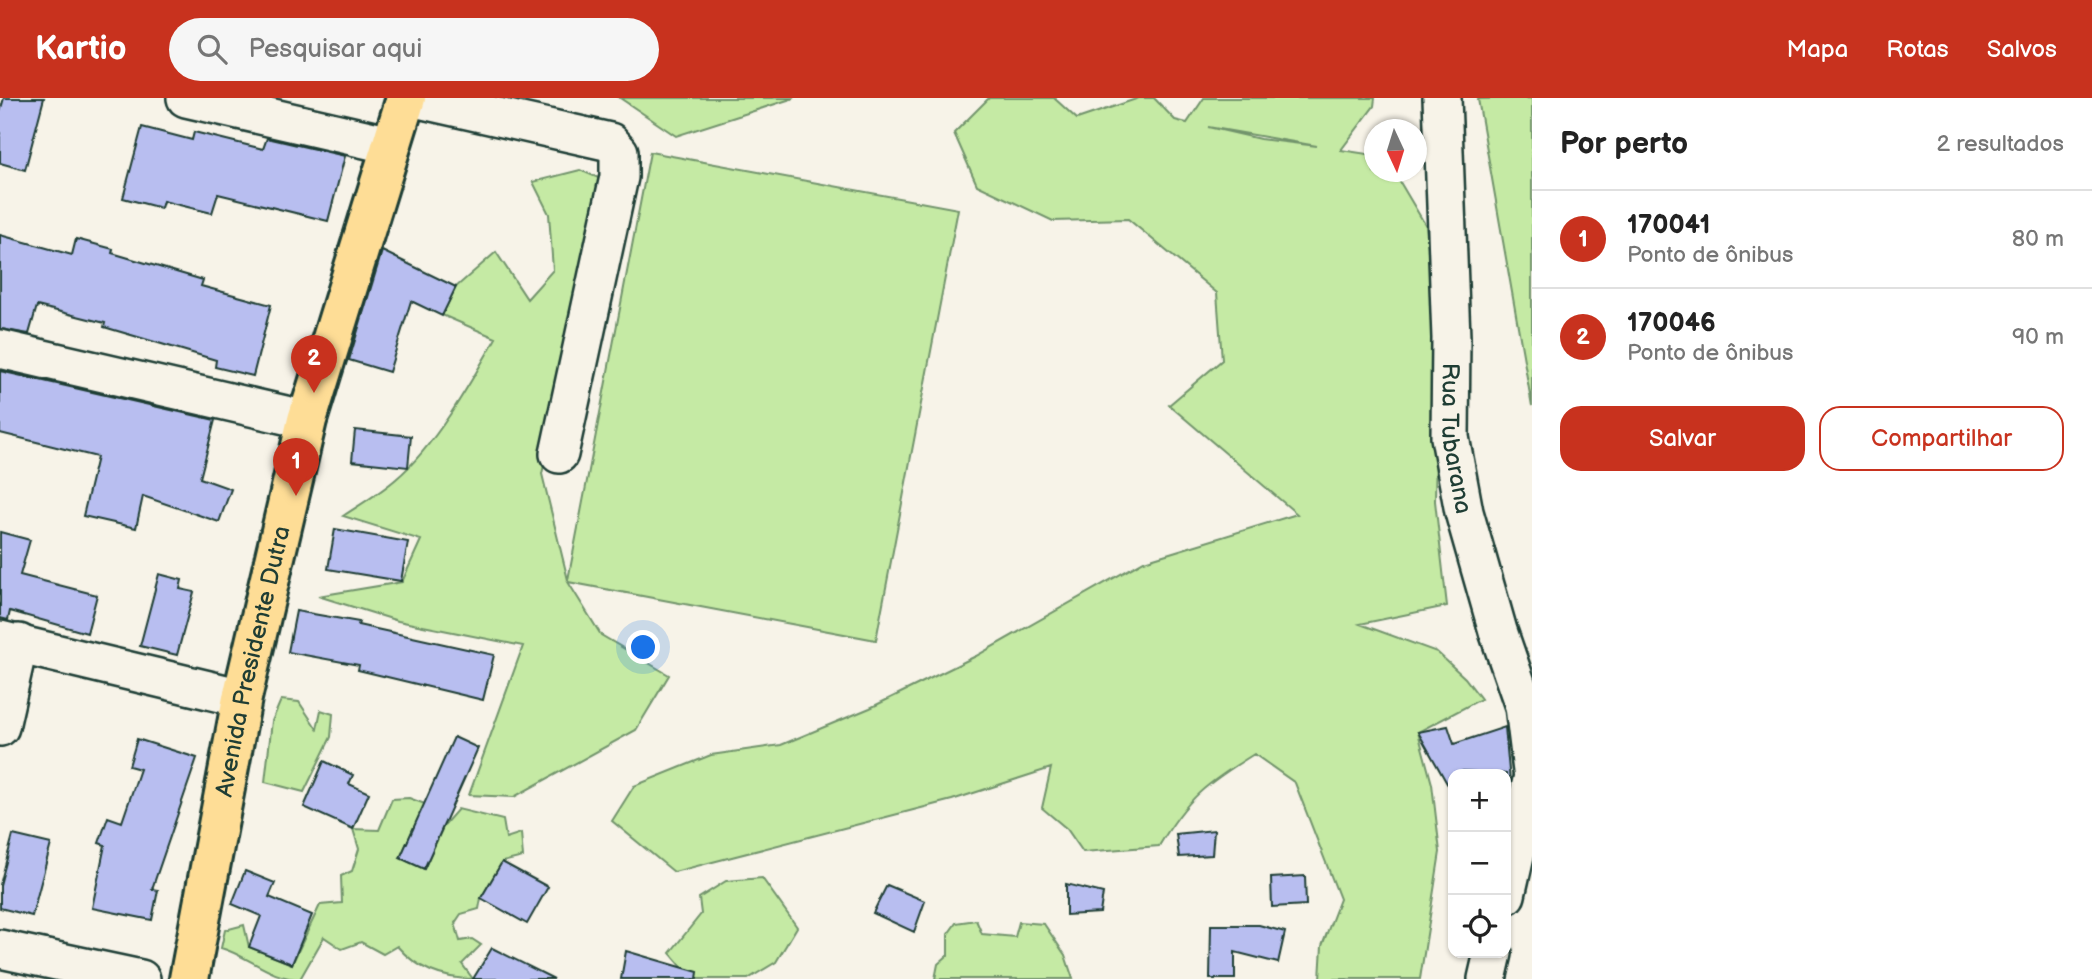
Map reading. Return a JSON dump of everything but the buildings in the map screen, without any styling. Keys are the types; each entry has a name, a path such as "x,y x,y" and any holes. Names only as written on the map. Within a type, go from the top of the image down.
{"main road":[{"name":"Avenida Presidente Dutra","path":"189,979 242,698 307,421 406,98"}],"street":[{"path":"186,98 391,145"},
{"path":"414,98 610,142 619,152 619,177 559,454"},
{"name":"Rua Tubarana","path":"1442,98 1451,338 1450,437 1464,512 1498,631 1524,706 1532,771"},
{"path":"0,349 307,421"},
{"path":"0,727 10,642 242,698"},
{"path":"1511,873 1532,780"},
{"path":"0,949 141,979"},
{"path":"1487,979 1492,958"}],"green space":[{"path":"620,98 794,98 676,136"},
{"path":"989,98 1054,98 1077,119 1139,98 1154,98 1175,120 1187,123 1204,98 1375,98 1374,106 1341,150 1364,153 1364,182 1400,182 1426,226 1438,353 1435,501 1447,606 1360,624 1437,652 1465,678 1481,699 1418,732 1432,784 1440,852 1420,979 1320,979 1322,946 1340,899 1295,783 1254,754 1199,793 1179,815 1159,846 1083,852 1067,829 1042,808 1051,768 952,800 674,872 612,821 634,786 711,755 781,745 870,708 976,656 1144,561 1297,514 1169,405 1222,360 1217,293 1128,219 1053,221 977,185 954,133","holes":["1208,127 1317,146 1260,139"]},
{"path":"1532,98 1532,406 1478,99"},
{"path":"650,152 958,209 876,640 568,582 601,635 669,675 636,730 514,797 469,795 523,646 398,621 318,596 402,582 421,540 343,516 390,484 425,449 451,413 496,338 442,315 456,287 496,252 527,299 553,270 549,214 533,182 580,170 615,185 572,338 542,474 568,580"},
{"path":"281,700 299,702 317,729 321,710 333,714 331,737 304,792 265,782 272,721"},
{"path":"409,798 425,804 400,858 424,869 444,825 458,809 503,820 506,838 521,833 523,857 502,862 481,898 479,909 461,914 455,923 460,941 472,939 481,945 462,964 473,979 451,977 431,971 413,961 397,946 383,954 361,942 342,949 324,937 300,979 279,975 221,948 225,930 244,925 249,947 292,964 320,905 342,903 341,876 352,871 359,849 353,829 379,830 392,799"},
{"path":"762,878 797,927 776,962 748,979 678,979 682,967 670,953 701,914 699,898 726,881"},
{"path":"976,920 982,934 1015,937 1019,922 1044,924 1065,955 1073,979 935,979 938,964 948,955 948,934 956,923"}],"place":[{"name":"170046","path":"314,393"},
{"name":"170041","path":"296,496"}]}
